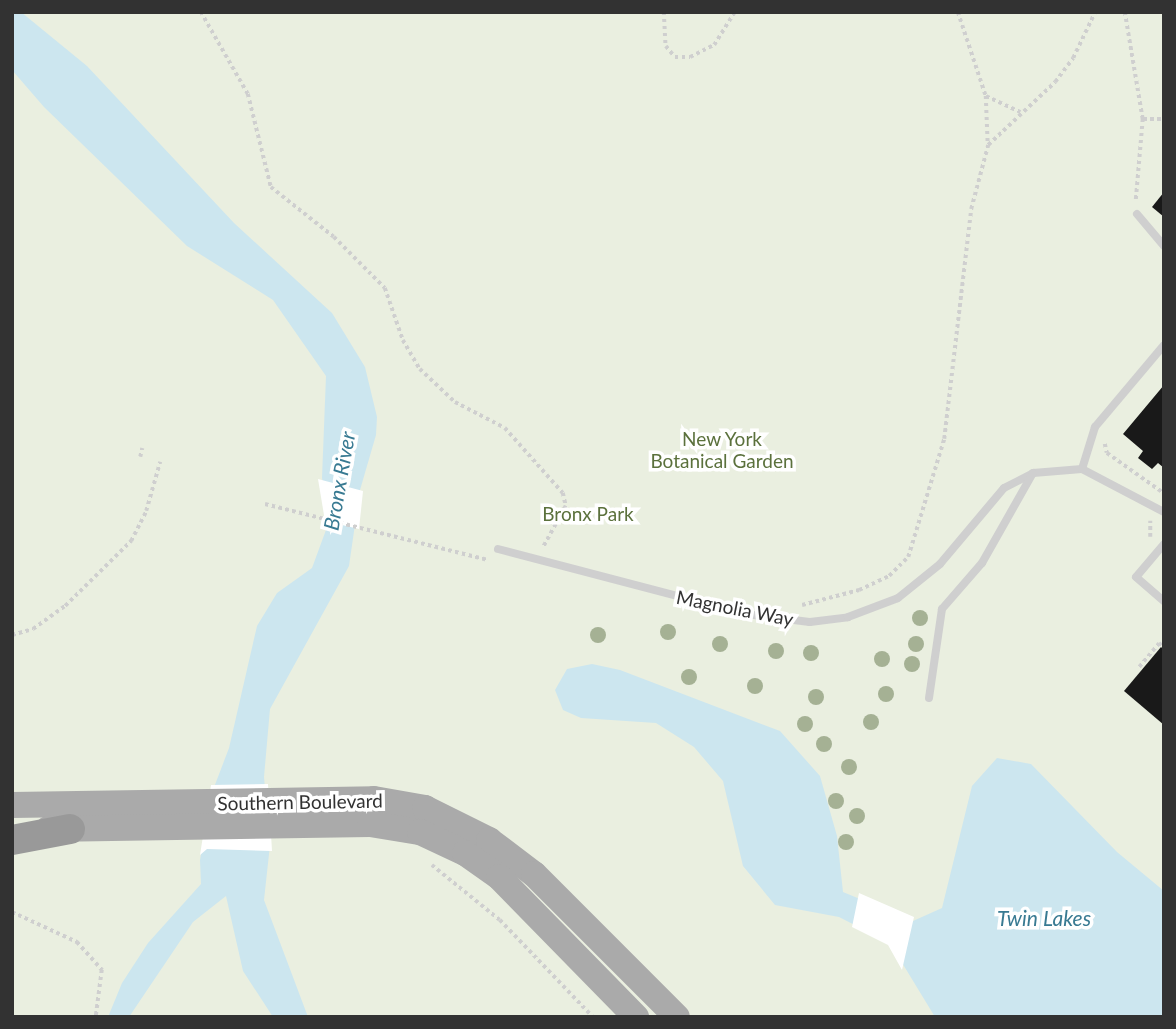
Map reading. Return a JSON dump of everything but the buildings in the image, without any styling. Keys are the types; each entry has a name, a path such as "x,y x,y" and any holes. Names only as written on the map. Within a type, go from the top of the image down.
{"highway":[{"path":"12,840 70,829"}],"main road":[{"name":"Southern Boulevard","path":"12,805 193,815 322,812 410,804 443,815 489,840 577,913 677,1017"},
{"name":"Southern Boulevard","path":"322,812 405,828 466,853 516,892 636,1017"},
{"name":"Southern Boulevard","path":"12,829 70,829 193,815"}],"lane":[{"path":"1137,214 1164,246"},
{"path":"1164,345 1095,427 1082,469 1164,512"},
{"name":"Magnolia Way","path":"498,549 790,621 848,617 898,598 940,564 1004,488 1033,472 1082,469"},
{"path":"929,698 942,608 982,563 1033,472"},
{"path":"1164,544 1136,577 1164,601"}],"path":[{"path":"201,12 248,94 271,187 334,237 385,288 404,340 421,369 455,402 505,428 563,493 566,506 548,534 543,562"},
{"path":"664,12 666,46 675,57 690,57 714,44 735,12"},
{"path":"790,621 795,608 859,590 889,576 908,557 918,534 944,439 971,209 988,145 986,96 958,12"},
{"path":"988,145 1055,82 1073,58 1095,12"},
{"path":"1125,12 1143,119 1137,214"},
{"path":"986,96 1021,112"},
{"path":"1143,119 1164,119"},
{"path":"1107,434 1107,453 1164,493"},
{"path":"140,457 142,448"},
{"path":"12,635 33,629 65,606 131,541 146,510 160,462"},
{"path":"265,504 494,562"},
{"path":"1142,517 1152,525 1149,539"},
{"path":"1139,667 1159,643 1164,647"},
{"path":"430,864 500,920 593,1017"},
{"path":"12,912 77,942 102,970 96,1017"}],"green space":[{"name":"New York Botanical Garden","path":"12,12 1164,12 1164,1017 12,1017"}],"water":[{"name":"Bronx River","path":"12,12 21,12 87,66 234,223 332,313 365,367 377,417 376,435 360,490 349,566 270,709 264,777 270,845 264,900 308,1017 273,1017 243,971 226,896 193,922 129,1017 108,1017 122,983 148,943 201,884 200,860 213,790 229,748 257,626 277,593 312,568 330,519 322,478 326,376 273,300 187,246 44,107 12,70"},
{"name":"Twin Lakes","path":"592,664 620,670 780,731 820,776 837,836 843,892 913,921 942,908 972,786 997,758 1031,764 1117,852 1164,891 1164,1017 935,1017 890,943 839,917 775,905 743,866 723,781 694,747 656,723 581,718 563,710 555,690 567,669"}],"pier":[{"path":"318,479 363,491 359,529 325,521"},
{"path":"268,784 272,851 207,849 200,855 211,785"},
{"path":"859,893 914,917 902,970 888,945 852,927"}],"park label":[{"name":"Bronx Park","path":"588,514"}]}
